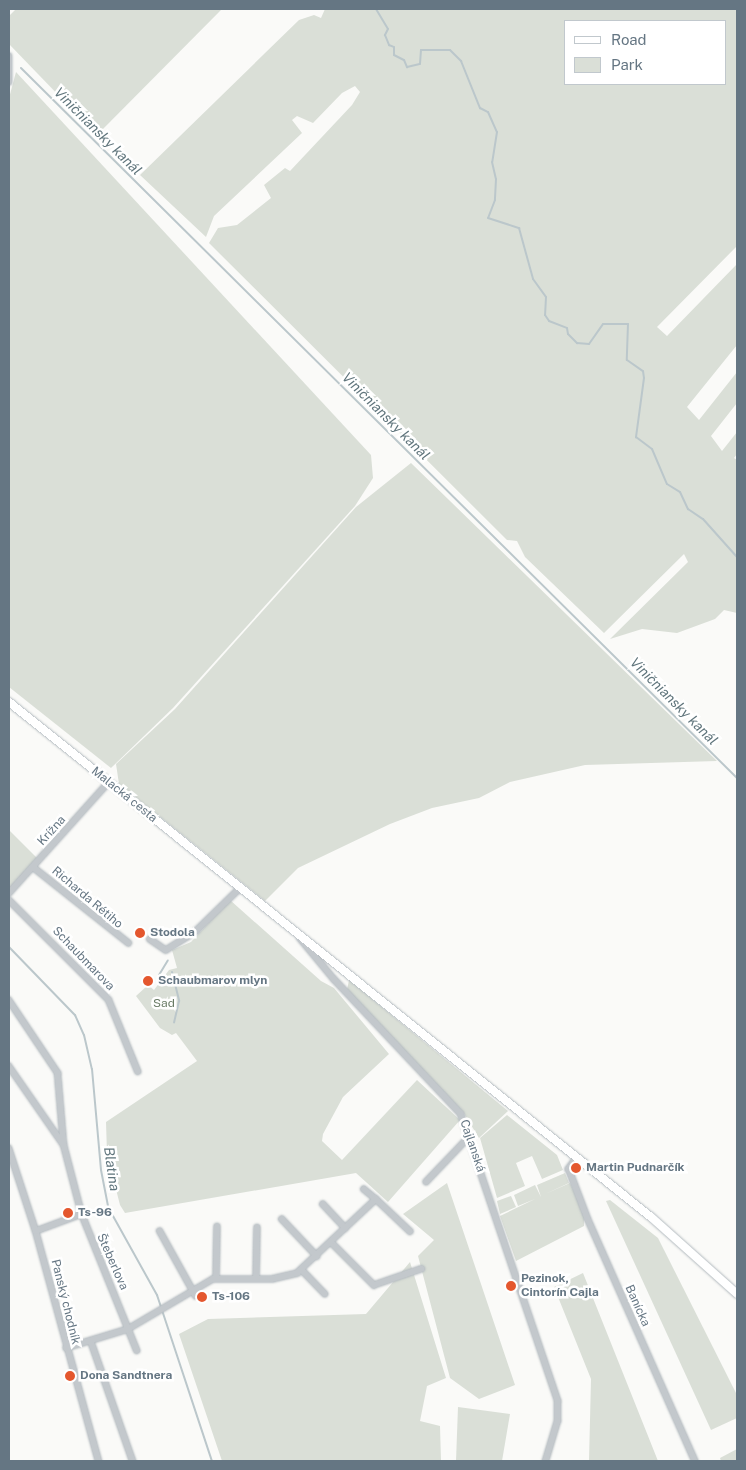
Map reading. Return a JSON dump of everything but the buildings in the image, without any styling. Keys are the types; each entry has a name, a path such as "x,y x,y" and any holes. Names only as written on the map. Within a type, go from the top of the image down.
{"main road":[{"name":"Malacká cesta","path":"9,702 240,888"},
{"path":"240,888 686,1246 737,1294"}],"street":[{"path":"9,56 9,82"},
{"name":"Krížna","path":"9,893 109,782"},
{"name":"Richarda Rétiho","path":"34,867 129,943"},
{"path":"150,939 166,950 196,931 240,888"},
{"name":"Schaubmarova","path":"9,900 109,1000 138,1071"},
{"name":"Cajlanská","path":"297,934 334,979 461,1114 558,1401 558,1421 546,1461"},
{"path":"334,979 341,970"},
{"name":"Šteberlova","path":"9,1000 58,1073 64,1145 82,1214 137,1350"},
{"name":"Šteberlova","path":"9,1066 64,1145"},
{"path":"49,1125 63,1124"},
{"path":"426,1182 470,1136"},
{"name":"Panský chodník","path":"9,1148 36,1231 66,1348 99,1461"},
{"name":"Banícka","path":"577,1158 569,1169 695,1461"},
{"path":"364,1189 410,1231"},
{"path":"66,1348 128,1329 156,1312 194,1293 216,1278 280,1278 302,1270 376,1199"},
{"path":"323,1204 346,1228"},
{"path":"36,1231 82,1214"},
{"path":"282,1219 317,1256"},
{"path":"216,1278 217,1227"},
{"path":"256,1278 257,1228"},
{"path":"160,1231 194,1293"},
{"path":"331,1242 374,1285 421,1269"},
{"path":"302,1270 325,1294"},
{"path":"92,1341 133,1461"}],"green space":[{"path":"16,9 222,9 100,132 93,131 9,44 9,16"},
{"path":"325,9 737,9 737,246 657,327 667,336 737,264 737,345 687,407 699,420 737,372 737,403 711,436 722,451 737,432 737,454 734,458 737,460 737,613 724,610 715,619 677,633 642,629 610,639 688,562 684,554 604,633 525,557 517,541 507,540 209,243 218,228 237,225 271,198 264,185 285,168 290,171 352,105 360,92 355,86 342,93 313,123 297,116 292,120 302,133 214,216 206,237 140,175 299,20 314,15 321,18"},
{"path":"16,72 371,455 373,478 355,506 173,708 111,768 9,687 9,98"},
{"path":"411,463 717,761 585,765 510,782 479,798 432,808 390,824 298,868 265,901 119,784 116,764 175,709 356,507"},
{"path":"9,830 41,862 9,894"},
{"name":"Sad","path":"230,900 321,981 334,988 389,1054 343,1097 323,1134 322,1141 342,1160 417,1080 460,1120 388,1202 356,1173 125,1213 120,1205 107,1154 106,1122 197,1061 176,1033 172,1035 160,1028 136,996 148,985 154,990 169,970 177,968 172,950 191,942"},
{"path":"349,980 508,1111 479,1138 463,1112 347,990"},
{"path":"507,1115 557,1155 563,1170 542,1179 532,1156 516,1163 525,1186 497,1198 480,1138"},
{"path":"565,1173 569,1183 545,1194 570,1183 584,1213 584,1226 516,1261 500,1216 535,1199 518,1206 514,1195 535,1185 541,1197 537,1185"},
{"path":"447,1183 515,1385 479,1399 450,1378 418,1256 434,1240 403,1214"},
{"path":"511,1196 516,1207 500,1214 497,1201"},
{"path":"610,1200 658,1238 737,1395 737,1418 711,1430 606,1201"},
{"path":"410,1262 446,1378 427,1386 420,1421 440,1426 441,1461 222,1461 179,1334 208,1319 366,1314"},
{"path":"583,1273 658,1461 589,1461 591,1379 554,1287"},
{"path":"458,1407 510,1414 502,1461 456,1461"},
{"path":"737,1449 737,1461 721,1461 720,1458"}],"waterway":[{"path":"376,9 388,29 385,35 389,45 394,47 394,55 404,60 407,67 420,64 421,50 450,50 461,61 480,108 488,112 497,132 492,162 496,179 495,200 488,218 519,228 533,279 546,297 545,315 549,321 567,328 568,334 577,343 589,344 603,324 628,324 627,360 643,371 644,378 636,437 652,449 667,484 680,492 688,509 703,519 737,557"},
{"name":"Viničniansky kanál","path":"21,68 737,778"},
{"name":"Blatina","path":"9,947 75,1015 84,1035 92,1069 101,1170 108,1207 157,1295 212,1461"},
{"path":"159,975 168,960"},
{"path":"172,972 179,1001 174,1022"}],"place":[{"name":"Stodola","path":"140,933"},
{"name":"Schaubmarov mlyn","path":"148,981"},
{"name":"Martin Pudnarčík","path":"576,1168"},
{"name":"Ts-96","path":"68,1213"},
{"name":"Pezinok, Cintorín Cajla","path":"511,1286"},
{"name":"Ts-106","path":"202,1297"},
{"name":"Dona Sandtnera","path":"70,1376"}]}
